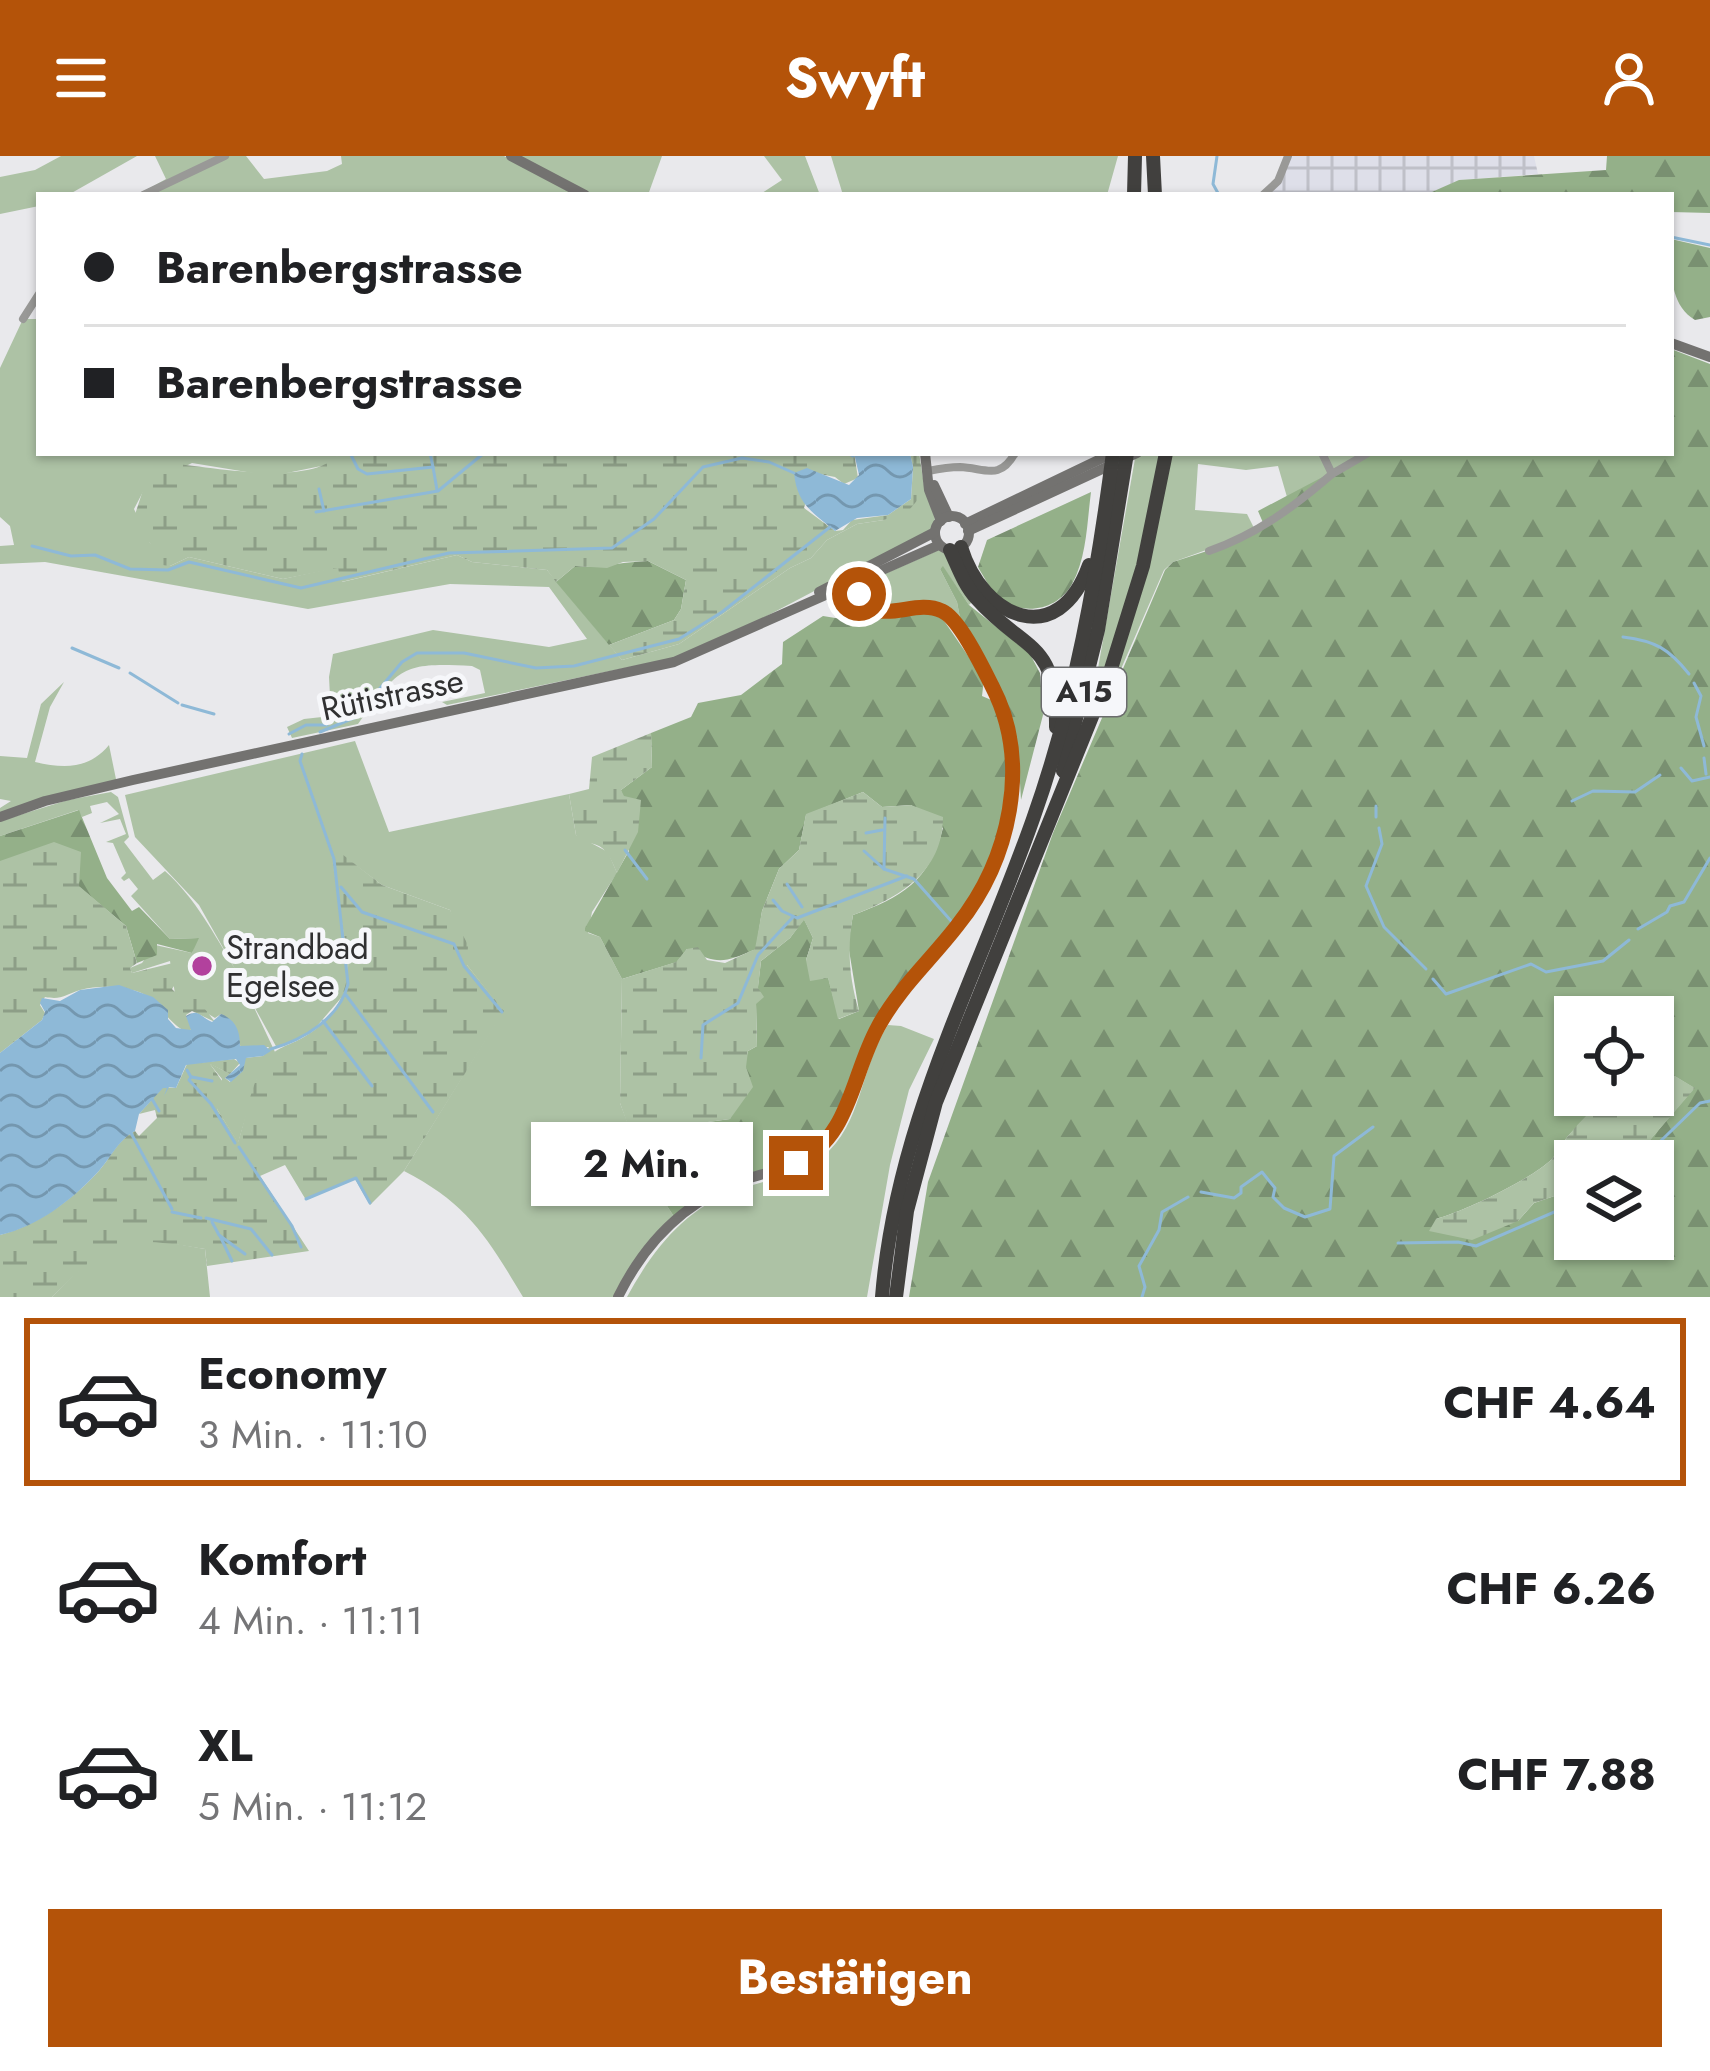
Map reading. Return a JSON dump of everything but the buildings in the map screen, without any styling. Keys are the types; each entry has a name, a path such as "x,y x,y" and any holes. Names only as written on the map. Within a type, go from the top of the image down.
{"highway":[{"path":"1134,192 1135,156"},
{"path":"1151,156 1152,192"},
{"name":"A15","path":"896,1297 907,1211 926,1132 1056,796 1081,707 1117,476 1114,456"},
{"name":"A15","path":"882,1297 895,1201 922,1101 1021,852 1054,752 1084,629 1106,502 1126,456"},
{"path":"1015,903 1092,720 1127,622 1165,456"},
{"path":"946,535 991,600 1012,614 1042,616 1061,608 1077,592 1104,520"},
{"path":"946,535 974,596 1028,641 1048,666 1056,701 1054,752"}],"main road":[{"path":"511,156 579,192"},
{"path":"1674,344 1710,357"},
{"path":"926,456 946,535"},
{"path":"946,535 1107,456"},
{"path":"946,535 1130,456"},
{"name":"Rütistrasse","path":"0,817 133,780 667,664 704,652 946,535"},
{"path":"618,1297 656,1238 686,1209 724,1188 805,1159 830,1139 877,1028 903,988 967,913 1004,836 1013,775 1011,740 993,687 965,639 952,618 935,608 874,611 852,579"}],"street":[{"path":"149,192 226,156"},
{"path":"1266,192 1280,177 1288,156"},
{"path":"23,319 36,299"},
{"path":"928,471 958,467 994,472 1006,467 1013,456"},
{"path":"1323,456 1332,474"},
{"path":"1209,551 1256,532 1363,456"}],"shaded area":[{"path":"1288,156 1534,156 1538,174 1460,180 1432,192 1266,192"}],"green space":[{"path":"61,156 137,156 73,192 36,192 36,207 0,214 0,177 35,170"},
{"path":"155,156 246,156 264,179 327,171 342,164 341,156 504,156 570,192 142,192 166,179"},
{"path":"511,156 662,156 649,192 579,192"},
{"path":"764,156 805,156 819,192 764,192 782,180"},
{"path":"831,156 1118,156 1108,192 842,192"},
{"path":"1607,156 1710,156 1710,213 1674,212 1674,192 1432,192 1459,180 1606,170"},
{"path":"1674,240 1710,248 1710,317 1695,320 1676,295"},
{"path":"23,319 36,319 36,456 338,456 331,464 272,476 192,463 146,486 134,509 150,543 170,566 189,557 283,579 338,567 342,582 457,555 472,562 547,570 622,660 679,644 811,558 827,540 857,524 884,520 925,491 935,518 932,529 763,618 673,658 447,705 442,702 485,693 480,670 430,665 394,680 358,724 292,738 287,727 304,719 331,716 333,654 433,630 549,647 587,639 549,587 450,584 308,609 45,562 0,564 0,546 14,545 10,526 0,517 0,368"},
{"path":"1674,350 1710,364 1710,1297 909,1297 928,1182 1053,833 1165,570 1173,562 1241,540 1264,525 1258,511 1362,456 1674,456","holes":["1554,996 1674,996 1674,1076 1694,1088 1650,1140 1674,1140 1674,1260 1554,1260 1554,1196 1534,1203 1518,1221 1436,1219 1529,1176 1554,1156 1554,1140 1565,1140 1588,1116 1554,1116"]},
{"path":"336,456 854,456 858,478 844,484 814,473 804,508 835,531 852,520 888,515 911,499 911,456 919,456 925,491 910,509 857,524 827,540 811,558 679,644 622,660 609,645 674,620 686,580 648,561 607,568 575,566 556,582 547,570 472,562 457,555 341,582 338,568 283,579 189,557 170,566 155,564 150,543 131,527 152,462 279,473 325,464"},
{"path":"1135,456 1362,456 1287,497 1278,466 1246,470 1198,464 1195,510 1247,514 1256,532 1173,562 1164,570 1101,715 1094,691"},
{"path":"1091,492 1081,562 1066,593 1049,605 1029,609 999,598 978,567 987,540"},
{"path":"939,550 948,555 973,601 969,605 940,569 960,618 934,606 884,605 866,588 871,580"},
{"path":"648,561 686,580 681,609 674,620 609,645 556,582 575,566"},
{"path":"943,566 969,605 1030,654 1040,673 1043,715 1021,800 1018,749 1007,707 960,618 940,569"},
{"path":"940,615 984,679 982,696 996,702 1006,732 1009,808 981,888 891,1005 841,1122 822,1147 733,1184 675,1218 637,1151 649,1130 730,1119 748,1051 757,1046 761,961 790,938 804,919 813,938 806,960 828,977 839,1019 859,1011 848,944 853,915 911,885 930,862 943,828 911,805 882,807 863,792 806,815 799,850 779,869 762,911 756,949 721,960 687,949 677,962 622,979 600,937 585,931 629,851 621,790 652,767 651,733 691,717 698,703 741,695 782,664 783,642 823,616 854,621"},
{"path":"64,682 50,707 35,762 76,765 93,759 109,745 117,784 0,817 0,808 11,801 0,799 0,756 27,758 41,704"},
{"path":"651,733 652,767 621,790 624,796 641,800 638,832 617,873 605,850 583,843 576,835 569,794 589,789 592,757"},
{"path":"355,741 389,832 569,794 576,835 608,852 617,873 592,912 588,933 600,937 622,979 620,1103 649,1179 675,1218 618,1297 523,1297 474,1224 445,1196 404,1171 503,1011 467,965 450,910 382,885 330,846 348,959 347,991 311,1033 277,1048 250,999 275,1052 257,1079 238,1143 217,1109 222,1079 209,1063 230,1074 225,1078 230,1082 245,1058 263,1056 269,1047 241,1047 221,1014 215,1018 175,994 170,961 132,973 130,968 142,963 155,945 192,953 197,938 170,939 131,896 138,889 129,878 121,878 126,873 113,843 106,842 126,834 120,819 100,823 119,814 107,802 90,806 92,813 82,817 78,810 0,836 0,821 111,792 118,797 129,837 124,842 153,880 165,871 186,893 235,969 199,905 135,837 125,795"},
{"path":"863,792 882,807 911,805 943,817 941,836 927,868 902,891 853,915 850,963 859,1011 838,1019 828,978 810,981 806,960 813,938 804,920 761,961 758,988 764,997 756,1004 757,1046 748,1051 746,1067 753,1087 730,1119 649,1130 637,1151 620,1103 622,979 676,962 687,949 698,947 707,960 725,963 755,949 762,911 779,869 799,850 806,814"},
{"path":"79,810 107,878 132,911 139,907 170,939 199,938 192,953 157,944 157,955 137,963 126,926 78,886 0,861 0,836"},
{"path":"54,842 81,852 79,886 126,926 137,963 130,968 132,973 177,962 182,974 172,989 179,996 186,991 194,995 215,1022 192,1011 186,1015 192,1029 187,1032 143,994 94,987 45,997 40,1005 45,1013 42,1020 0,1053 0,861"},
{"path":"329,844 382,885 450,910 468,945 467,965 504,1011 404,1171 370,1205 355,1179 306,1200 285,1165 260,1176 309,1251 207,1266 205,1249 136,1242 105,1251 52,1297 0,1297 0,1235 40,1219 65,1202 97,1173 123,1139 135,1131 139,1136 157,1118 155,1110 139,1114 163,1087 176,1088 187,1064 234,1059 240,1063 230,1074 210,1064 225,1085 223,1104 217,1109 238,1142 252,1090 266,1061 331,1014 343,994 348,959"},
{"path":"888,1025 934,1039 909,1090 890,1165 867,1297 627,1297 659,1248 701,1208 737,1190 803,1168 836,1143 854,1112"},
{"path":"1674,1076 1695,1088 1674,1112"},
{"path":"1586,1116 1671,1116 1650,1140 1565,1140"},
{"path":"1552,1159 1554,1196 1534,1203 1518,1221 1472,1240 1429,1231 1436,1219 1497,1194"},
{"path":"143,1238 205,1249 210,1297 52,1297 104,1251"}],"water":[{"path":"855,456 911,456 911,499 888,515 857,518 835,531 802,500 794,473 807,468 849,485 859,475"},
{"path":"119,985 153,997 168,1010 168,1019 176,1028 191,1030 186,1016 190,1014 212,1022 221,1014 237,1027 240,1046 264,1045 271,1051 246,1058 243,1071 231,1082 225,1078 240,1065 236,1059 186,1065 176,1088 169,1087 164,1096 167,1088 163,1088 139,1114 135,1131 76,1193 40,1219 0,1235 0,1053 42,1020 42,998 60,1001 80,990"}],"waterway":[{"path":"1217,156 1213,184 1217,192"},
{"path":"1674,238 1710,245"},
{"path":"352,456 367,474 433,467 437,490"},
{"path":"431,456 433,467"},
{"path":"316,512 438,491 480,456"},
{"path":"32,546 71,556 95,555 130,569 168,570 189,562 301,588 449,553 612,548 654,519 703,467 742,458 769,462 794,473"},
{"path":"319,489 324,511"},
{"path":"320,732 356,717 402,662 417,653 464,653 536,668 574,666 679,639 722,612 830,527"},
{"path":"1623,637 1661,648 1689,674"},
{"path":"72,648 119,668"},
{"path":"130,673 178,703"},
{"path":"1694,683 1701,696 1696,717 1704,746"},
{"path":"182,705 214,714"},
{"path":"289,734 306,725 327,725"},
{"path":"271,1049 295,1040 329,1017 348,984 334,859 300,761 302,754"},
{"path":"1704,758 1706,774"},
{"path":"1681,768 1692,781 1710,777"},
{"path":"1572,801 1593,791 1635,792 1660,775"},
{"path":"1376,806 1376,817"},
{"path":"884,869 885,818"},
{"path":"1379,828 1382,844 1366,886 1384,927 1426,969"},
{"path":"866,833 882,830"},
{"path":"625,850 647,879"},
{"path":"864,851 884,869 914,879 952,922"},
{"path":"1638,929 1670,906 1684,902 1710,858"},
{"path":"773,900 797,918 907,876"},
{"path":"787,884 802,907"},
{"path":"341,887 362,912 454,944 464,966 502,1012"},
{"path":"701,1058 703,1025 738,1003 758,955 793,917"},
{"path":"1433,979 1446,994 1531,964 1546,972 1603,961 1629,940"},
{"path":"346,995 433,1112"},
{"path":"323,1021 372,1086"},
{"path":"187,1070 189,1080 211,1104 235,1143"},
{"path":"192,1077 212,1081"},
{"path":"152,1099 159,1111"},
{"path":"1662,1140 1700,1103 1710,1101"},
{"path":"1201,1192 1234,1198 1262,1172 1275,1188 1273,1197 1284,1208 1305,1217 1330,1209 1334,1156 1373,1127"},
{"path":"131,1133 172,1209"},
{"path":"239,1147 301,1247"},
{"path":"306,1199 356,1178 370,1203"},
{"path":"1142,1297 1145,1287 1139,1266 1159,1230 1162,1212 1188,1197"},
{"path":"172,1212 201,1218"},
{"path":"1398,1243 1476,1246 1554,1212"},
{"path":"206,1218 251,1229 272,1255"},
{"path":"212,1222 219,1235 245,1254"},
{"path":"220,1236 232,1261"}],"place":[{"name":"Strandbad Egelsee","path":"202,966"}],"route":[{"path":"796,1163 814,1154 836,1131 885,1015 973,903 999,849 1012,790 1013,750 1003,711 952,618 930,608 877,612 859,594"}]}
